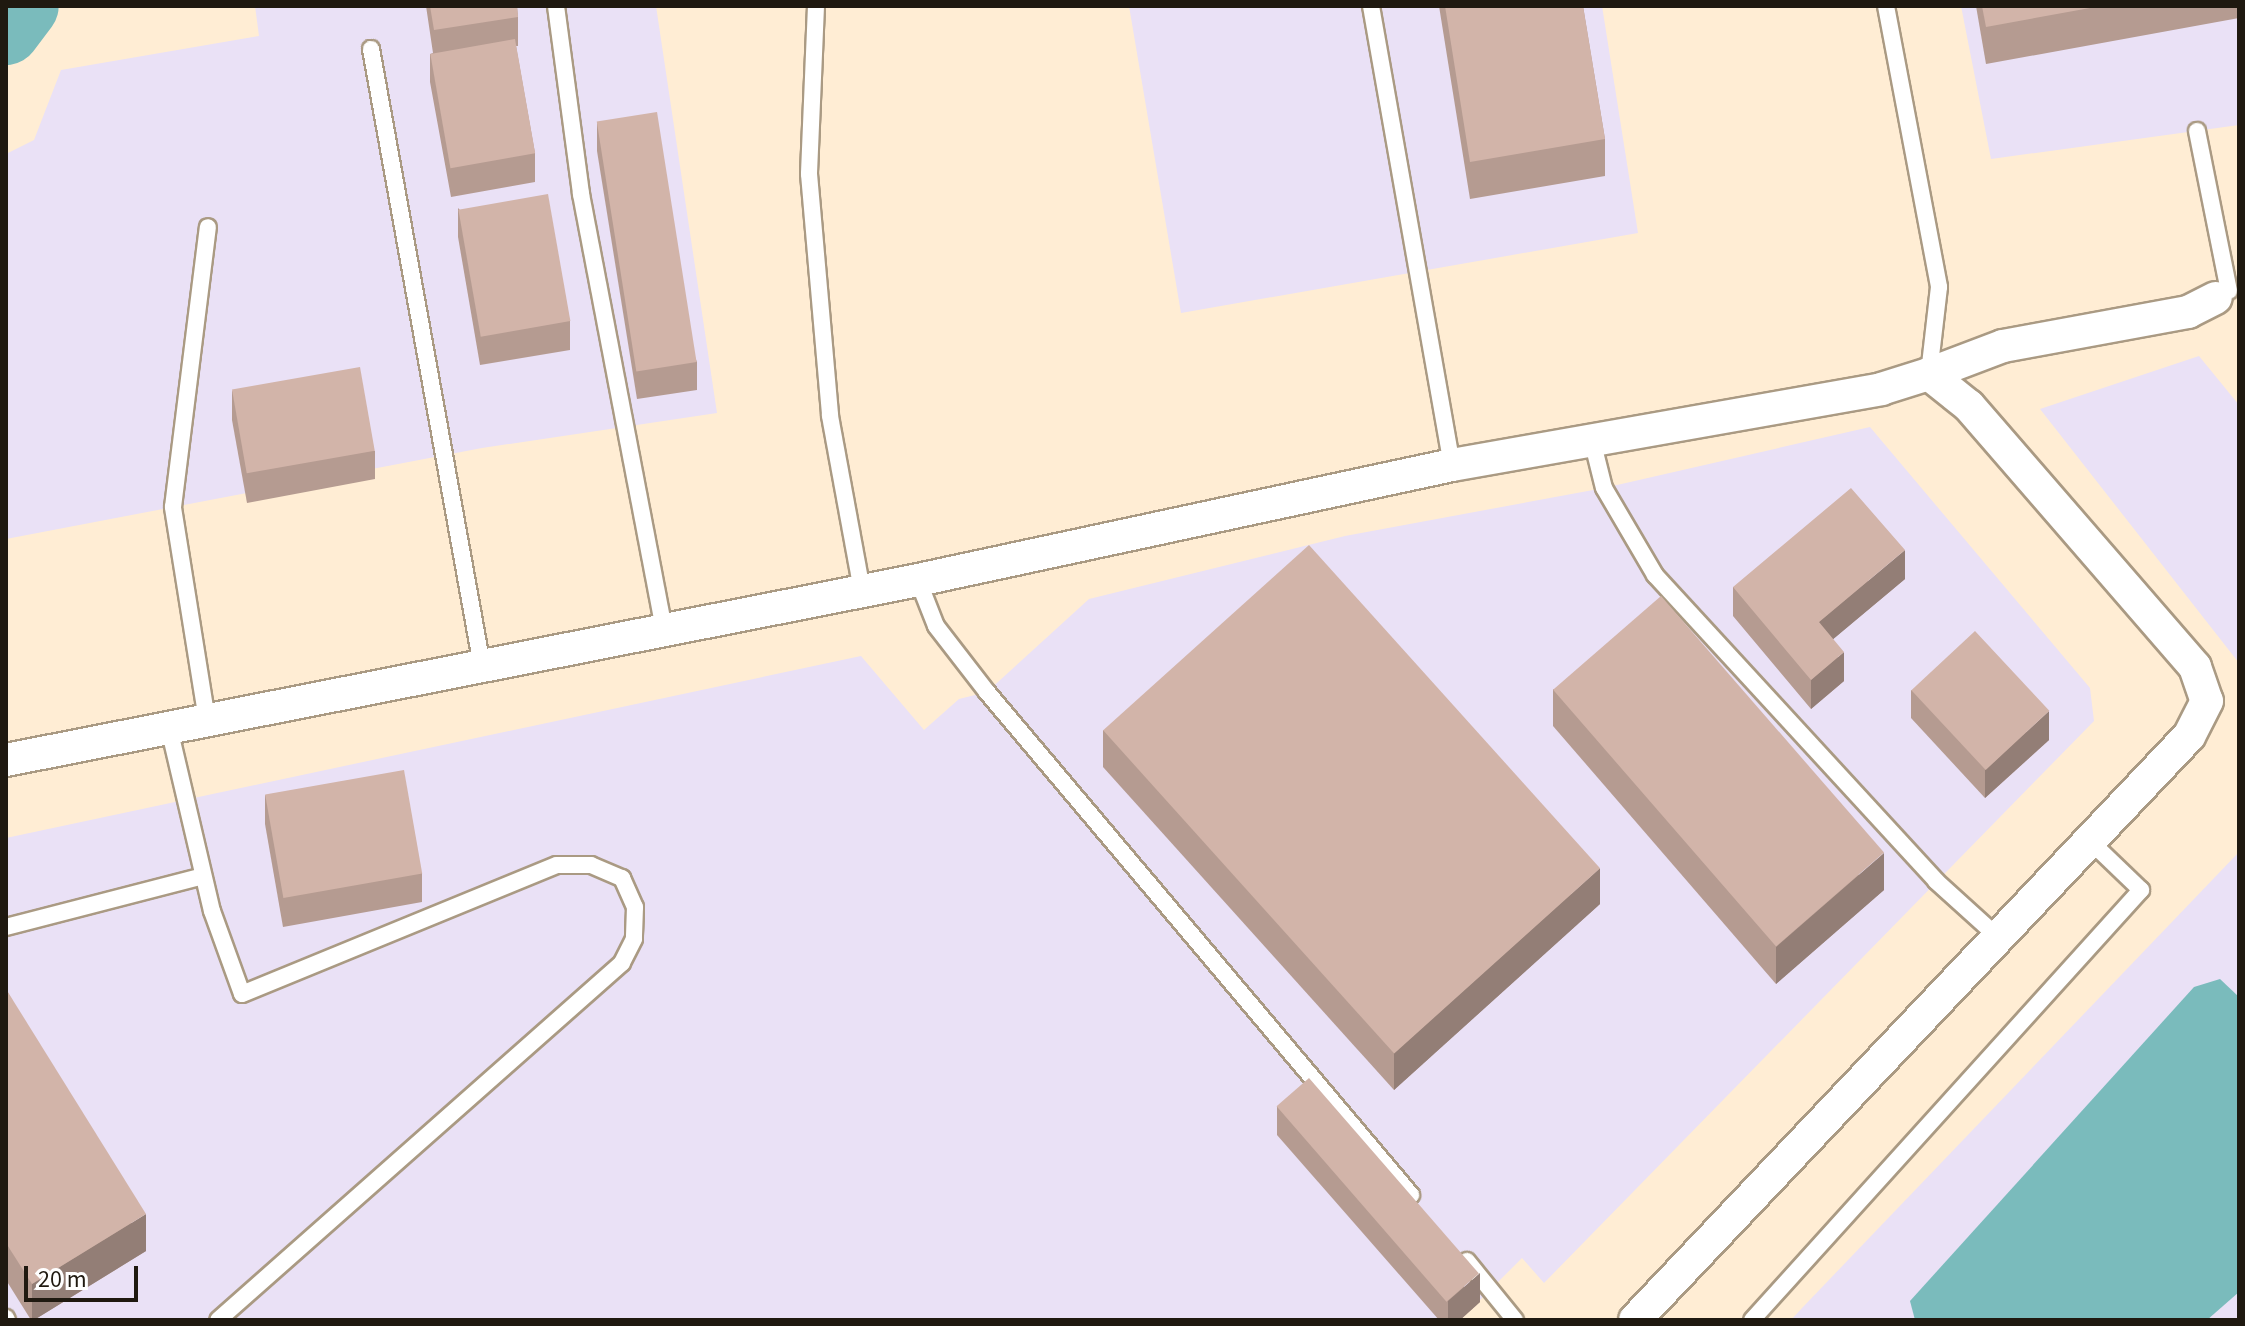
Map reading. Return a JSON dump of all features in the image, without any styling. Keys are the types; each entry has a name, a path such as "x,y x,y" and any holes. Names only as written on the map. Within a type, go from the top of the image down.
{"street":[{"path":"6,760 918,580 1452,465 1881,389 2003,346 2188,312 2228,292"},
{"path":"1635,1320 2189,736 2207,701 2195,667 1969,406 1929,374"}],"lane":[{"path":"556,6 581,194 664,630"},
{"path":"816,6 810,190 830,416 862,591"},
{"path":"1371,6 1452,465"},
{"path":"1886,6 1939,287 1929,374"},
{"path":"371,49 482,666"},
{"path":"2197,131 2228,292"},
{"path":"207,720 173,507 208,227"},
{"path":"1592,440 1604,488 1655,575 1936,881 1998,937"},
{"path":"918,580 936,626 987,692 1419,1204"},
{"path":"169,728 203,876 242,994 557,865 591,865 622,878 635,907 634,939 622,963 218,1320"},
{"path":"1752,1320 2141,890 2090,841"},
{"path":"6,927 203,876"},
{"path":"1460,1253 1515,1320"}],"shaded area":[{"path":"255,6 656,6 717,413 482,448 6,539 6,154 34,140 61,70 259,36"},
{"path":"1129,6 1602,6 1638,233 1181,313"},
{"path":"1961,6 2239,6 2239,125 1991,159"},
{"path":"2199,356 2239,405 2239,663 2040,409"},
{"path":"1870,427 2090,688 2094,721 1544,1283 1522,1258 1460,1320 6,1320 6,838 861,656 924,730 959,699 987,692 1089,599 1345,536 1604,488"},
{"path":"2239,852 2239,1320 1791,1320 1803,1307"}],"water":[{"path":"2220,979 2239,997 2239,1292 2207,1320 1915,1320 1910,1301 2194,987"}],"building":[{"path":"430,6 517,6 518,17 434,30"},
{"path":"1445,6 1583,6 1605,139 1470,162"},
{"path":"1982,6 2101,6 1986,27"},
{"path":"515,39 535,153 450,168 430,54"},
{"path":"657,112 697,362 636,371 597,122"},
{"path":"548,194 570,321 481,337 458,210"},
{"path":"360,367 375,451 247,473 232,390"},
{"path":"1851,488 1905,550 1819,622 1844,652 1811,680 1733,587"},
{"path":"1309,545 1600,868 1394,1054 1103,730"},
{"path":"1661,596 1884,853 1776,946 1553,690"},
{"path":"1975,631 2049,711 1986,770 1911,690"},
{"path":"404,770 422,873 283,898 265,794"},
{"path":"6,989 146,1214 32,1284 6,1243"},
{"path":"1309,1078 1479,1273 1446,1302 1277,1106"}],"waterway":[{"path":"6,31 25,6"}]}
